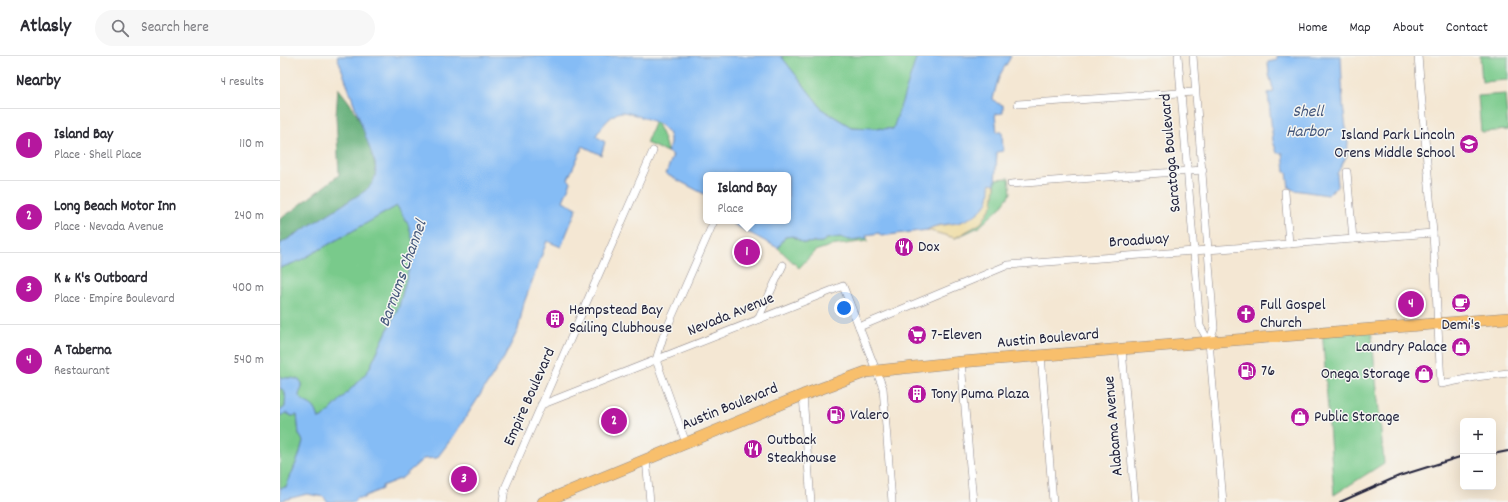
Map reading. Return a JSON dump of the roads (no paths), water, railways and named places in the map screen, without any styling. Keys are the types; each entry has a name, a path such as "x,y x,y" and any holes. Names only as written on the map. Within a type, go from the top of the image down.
{"main road":[{"name":"Austin Boulevard","path":"543,502 803,395 876,370 1122,348 1508,318"}],"street":[{"name":"Saratoga Boulevard","path":"1178,56 1200,326 1209,342 1223,502"},
{"name":"Saratoga Boulevard","path":"1193,56 1194,92 1203,170 1214,328 1209,342"},
{"path":"1418,56 1433,233 1441,384 1476,377 1508,373"},
{"path":"1018,104 1194,92"},
{"name":"Empire Boulevard","path":"503,502 505,488 653,151"},
{"path":"1011,184 1203,170"},
{"path":"1347,172 1353,239"},
{"path":"1285,192 1289,244"},
{"path":"686,443 656,360 663,337 713,224"},
{"name":"Broadway","path":"859,327 1008,265 1433,233"},
{"path":"758,319 783,265"},
{"name":"Nevada Avenue","path":"541,405 843,286 859,327"},
{"path":"859,327 883,388 892,502"},
{"name":"Alabama Avenue","path":"1122,348 1134,502"},
{"path":"1041,355 1053,502"},
{"path":"961,362 973,502"},
{"path":"803,395 811,502"},
{"path":"646,459 650,502"}],"water":[{"path":"337,56 781,56 823,110 851,127 893,129 917,56 1011,56 1002,71 993,99 997,103 1003,105 1003,113 995,114 997,132 1002,132 1003,151 997,152 995,184 990,183 990,195 988,201 979,212 966,220 927,230 881,236 879,233 866,235 867,238 849,240 840,237 826,239 822,242 803,243 793,236 785,237 778,248 733,224 791,224 791,172 703,172 703,193 666,174 673,155 667,152 670,145 670,138 664,128 647,119 629,113 622,112 611,117 596,136 605,142 601,155 583,146 568,179 571,182 563,201 577,208 561,247 547,241 524,303 518,330 504,358 455,434 437,458 423,459 402,478 382,486 382,489 365,496 364,498 356,498 354,502 327,502 324,497 307,494 280,501 280,488 286,487 299,456 303,441 299,434 297,415 292,416 286,413 280,416 280,411 285,407 286,399 283,389 280,388 280,377 294,378 300,381 302,383 302,389 299,396 305,402 313,406 319,419 324,417 368,371 399,306 415,247 408,224 397,206 299,261 280,268 280,244 365,191 371,185 374,178 376,172 375,163"},
{"name":"Shell Harbor","path":"1277,56 1341,56 1343,106 1348,143 1347,155 1337,174 1338,185 1328,195 1289,188 1287,172 1285,172 1283,153 1277,153 1273,141 1268,93 1274,92 1269,74 1268,62 1277,60"}],"railway":[{"path":"1496,453 1508,451"},
{"path":"1340,502 1399,476 1460,457"}],"place":[{"name":"Island Park Lincoln Orens Middle School","path":"1469,144"},
{"name":"Dox","path":"904,247"},
{"name":"Island Bay","path":"747,252"},
{"name":"Demi's","path":"1461,303"},
{"name":"A Taberna","path":"1411,304"},
{"name":"Full Gospel Church","path":"1246,314"},
{"name":"Hempstead Bay Sailing Clubhouse","path":"555,319"},
{"name":"7-Eleven","path":"917,335"},
{"name":"Laundry Palace","path":"1461,347"},
{"name":"76","path":"1247,371"},
{"name":"Onega Storage","path":"1424,374"},
{"name":"Tony Puma Plaza","path":"917,394"},
{"name":"Valero","path":"836,415"},
{"name":"Public Storage","path":"1300,417"},
{"name":"Long Beach Motor Inn","path":"614,421"},
{"name":"Outback Steakhouse","path":"753,449"},
{"name":"K & K's Outboard","path":"464,479"}],"water label":[{"name":"Barnums Channel","path":"404,274"}]}
